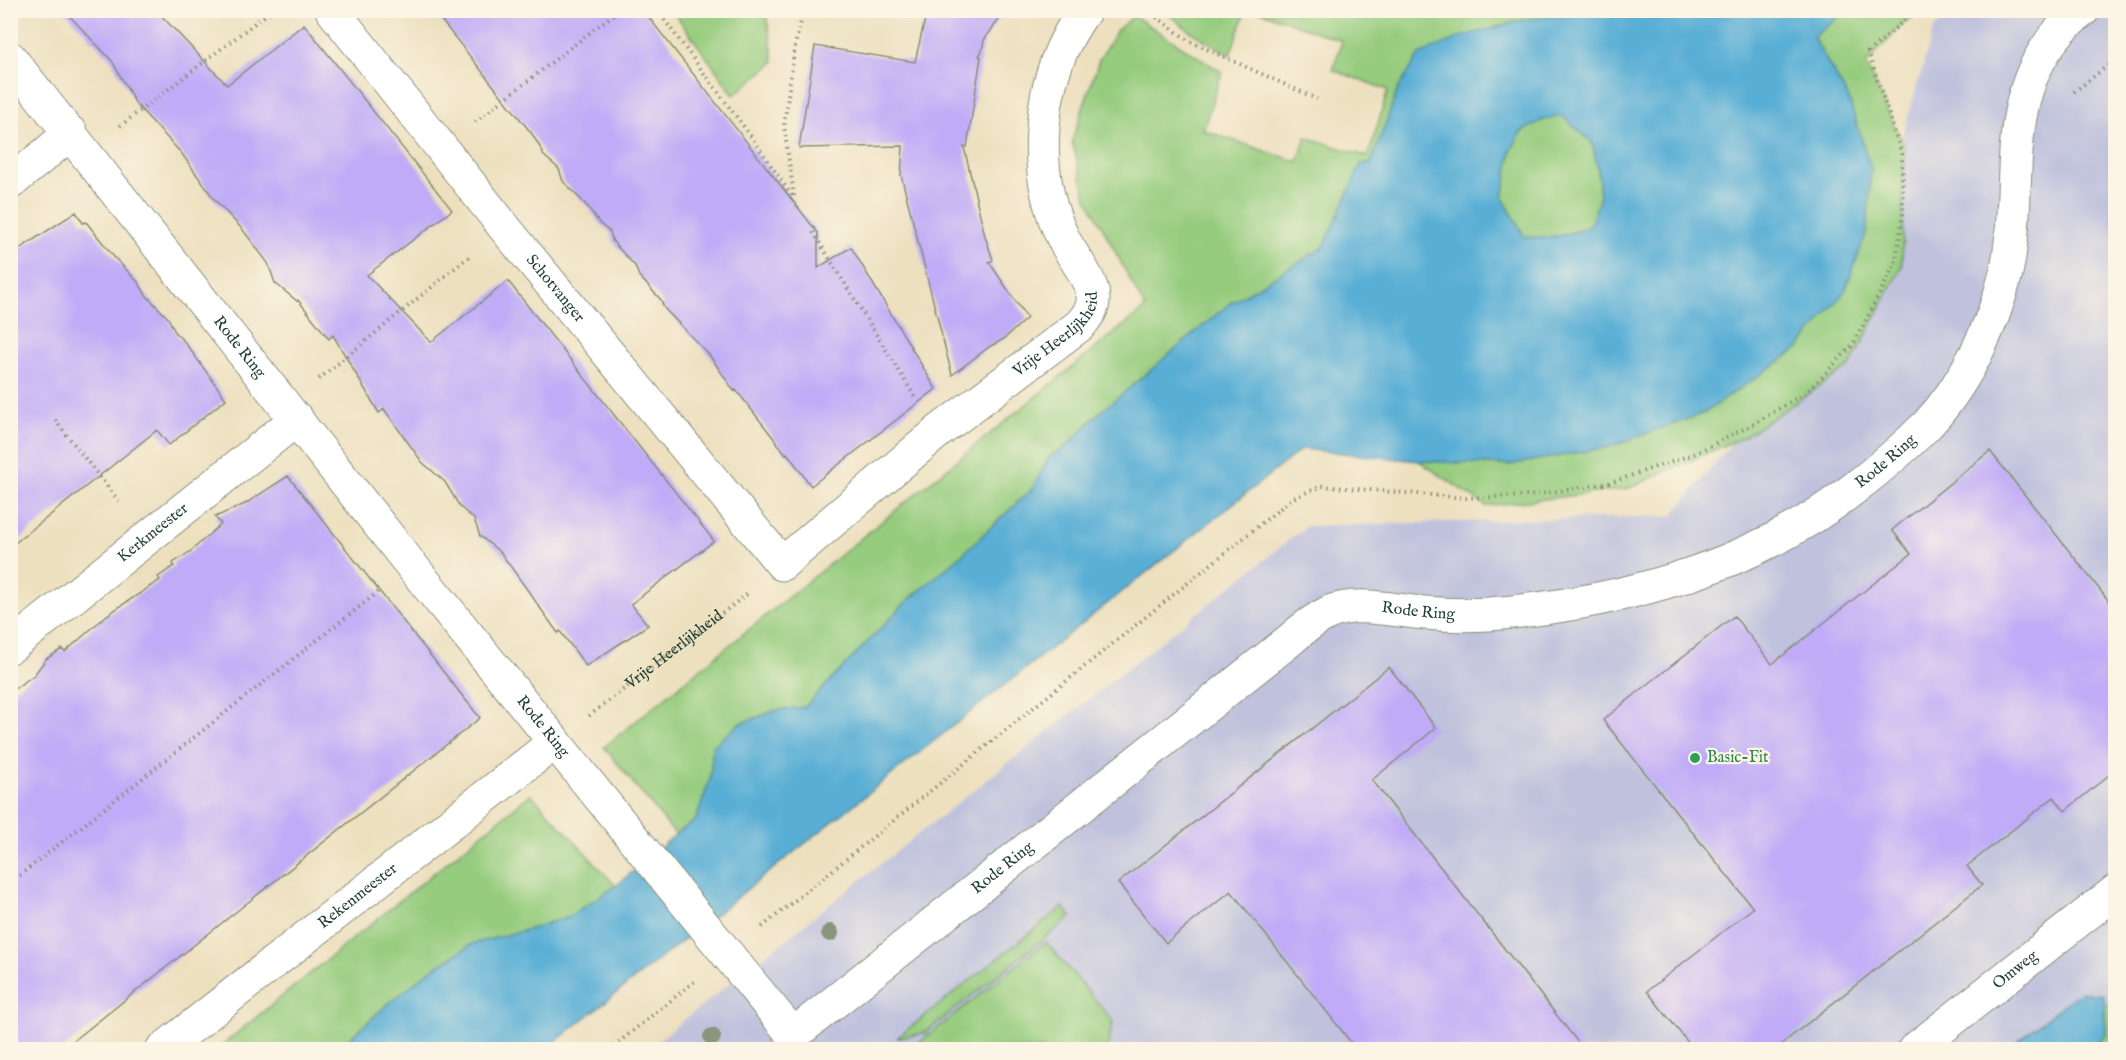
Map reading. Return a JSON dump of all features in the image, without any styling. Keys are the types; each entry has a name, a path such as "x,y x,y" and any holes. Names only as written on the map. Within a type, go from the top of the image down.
{"street":[{"name":"Schotvanger","path":"332,10 504,227 782,564"},
{"name":"Vrije Heerlijkheid","path":"782,564 939,431 1080,325 1091,312 1093,297 1089,284 1064,240 1048,201 1042,155 1046,97 1062,48 1085,10"},
{"name":"Rode Ring","path":"10,58 411,565 717,943 784,1042 1306,627 1328,613 1348,608 1441,614 1484,614 1528,610 1565,605 1657,583 1708,568 1781,536 1817,516 1885,464 1928,424 1960,382 1981,343 1995,309 2006,272 2020,107 2038,61 2058,32 2083,10"},
{"path":"10,183 79,143"},
{"name":"Kerkmeester","path":"10,647 148,538 292,413"},
{"name":"Rekenmeester","path":"162,1050 555,742"},
{"name":"Omweg","path":"1914,1050 2115,891"}],"path":[{"path":"79,143 272,10"},
{"path":"442,148 619,10"},
{"path":"657,10 750,135 794,199 784,126 795,45 804,10"},
{"path":"1147,10 1189,41 1317,99"},
{"path":"609,1050 717,943 1293,498 1322,486 1466,498 1528,496 1610,483 1695,453 1752,425 1808,391 1853,345 1895,264 1903,217 1902,154 1868,52 1916,10"},
{"path":"292,413 504,227"},
{"path":"813,232 911,392 939,431"},
{"path":"10,366 14,370"},
{"path":"55,420 148,538"},
{"path":"10,883 411,565"},
{"name":"Vrije Heerlijkheid","path":"595,711 755,589"}],"shaded area":[{"path":"1956,11 2115,11 2115,1049 646,1050 1307,526 1672,516 1857,290 1934,28"}],"green space":[{"path":"673,11 766,11 774,62 734,95"},
{"path":"1164,11 1246,11 1230,55 1194,34"},
{"path":"1258,11 1607,11 1398,89 1371,164 1361,164 1324,247 1229,304 1096,416 1064,449 1049,457 1032,489 955,561 907,601 805,707 777,710 739,724 713,746 710,779 696,820 675,834 604,747 1145,308 1086,196 1072,141 1099,60 1117,30 1134,16 1222,72 1203,130 1298,162 1306,137 1368,157 1388,90 1333,70 1342,41"},
{"path":"1846,11 1921,11 1903,24 1866,64 1904,146 1902,266 1850,366 1745,436 1627,489 1486,506 1419,461 1509,465 1704,413 1799,348 1849,99 1813,37"},
{"path":"1562,116 1592,142 1598,169 1600,197 1591,226 1558,236 1525,237 1503,198 1511,151 1521,132 1543,120"},
{"path":"531,794 616,886 570,916 472,944 432,969 337,1049 216,1050"},
{"path":"1063,907 1071,917 925,1033 897,1038"},
{"path":"1046,942 1113,1021 1107,1049 911,1049"},
{"path":"2115,998 2115,1049 2093,1050 2106,1035 2105,1007"}],"water":[{"path":"1607,11 1846,11 1813,37 1849,99 1871,169 1867,231 1845,291 1799,348 1704,413 1610,447 1509,465 1419,461 1302,449 546,1049 337,1050 388,1004 432,969 472,944 570,916 616,886 696,820 710,779 713,746 739,724 777,710 805,707 907,601 955,561 1032,489 1049,457 1064,449 1096,416 1229,304 1324,247 1361,164 1371,163 1398,89 1419,55 1460,37 1527,19","holes":["1562,116 1592,142 1598,169 1600,197 1590,226 1558,236 1525,237 1503,198 1511,151 1521,132 1543,120"]},
{"path":"2080,992 2104,995 2106,1035 2093,1049 2007,1049"}],"building":[{"path":"64,10 156,10 227,85 304,24 452,210 367,275 431,342 508,281 714,541 631,604 648,625 586,666 560,631 558,633 501,553 480,536 474,519 460,507 445,482 422,462 384,409 379,413 333,335 329,339 298,300 275,283 268,263 243,230 214,199 182,154 136,104 112,61"},
{"path":"433,10 643,10 818,233 818,268 851,247 936,389 811,486 736,390 734,391 710,356 664,308 661,300 639,276 635,266 613,242 610,232 600,224 588,207 563,181 559,169 543,155 532,134"},
{"path":"927,10 1006,10 984,40 979,56 981,57 967,147 964,147 993,260 989,262 1027,318 1004,339 989,347 952,375 901,175 903,146 799,148 815,46 915,62"},
{"path":"76,212 83,223 86,222 168,318 176,334 184,341 226,399 169,445 157,430 10,547 10,255"},
{"path":"1990,451 2115,609 2115,770 2065,811 2054,797 1967,866 1982,885 1774,1050 1694,1050 1647,991 1753,908 1603,720 1734,616 1772,664 1911,554 1892,530"},
{"path":"288,476 480,718 62,1050 10,1050 10,692 34,675 46,659 62,649 65,652 107,615 160,580 158,577 174,566 173,563 191,551 221,524 215,517 245,504"},
{"path":"1389,667 1436,728 1372,780 1584,1050 1357,1050 1231,891 1166,943 1118,883"}],"place":[{"name":"Basic-Fit","path":"1695,758"}]}
